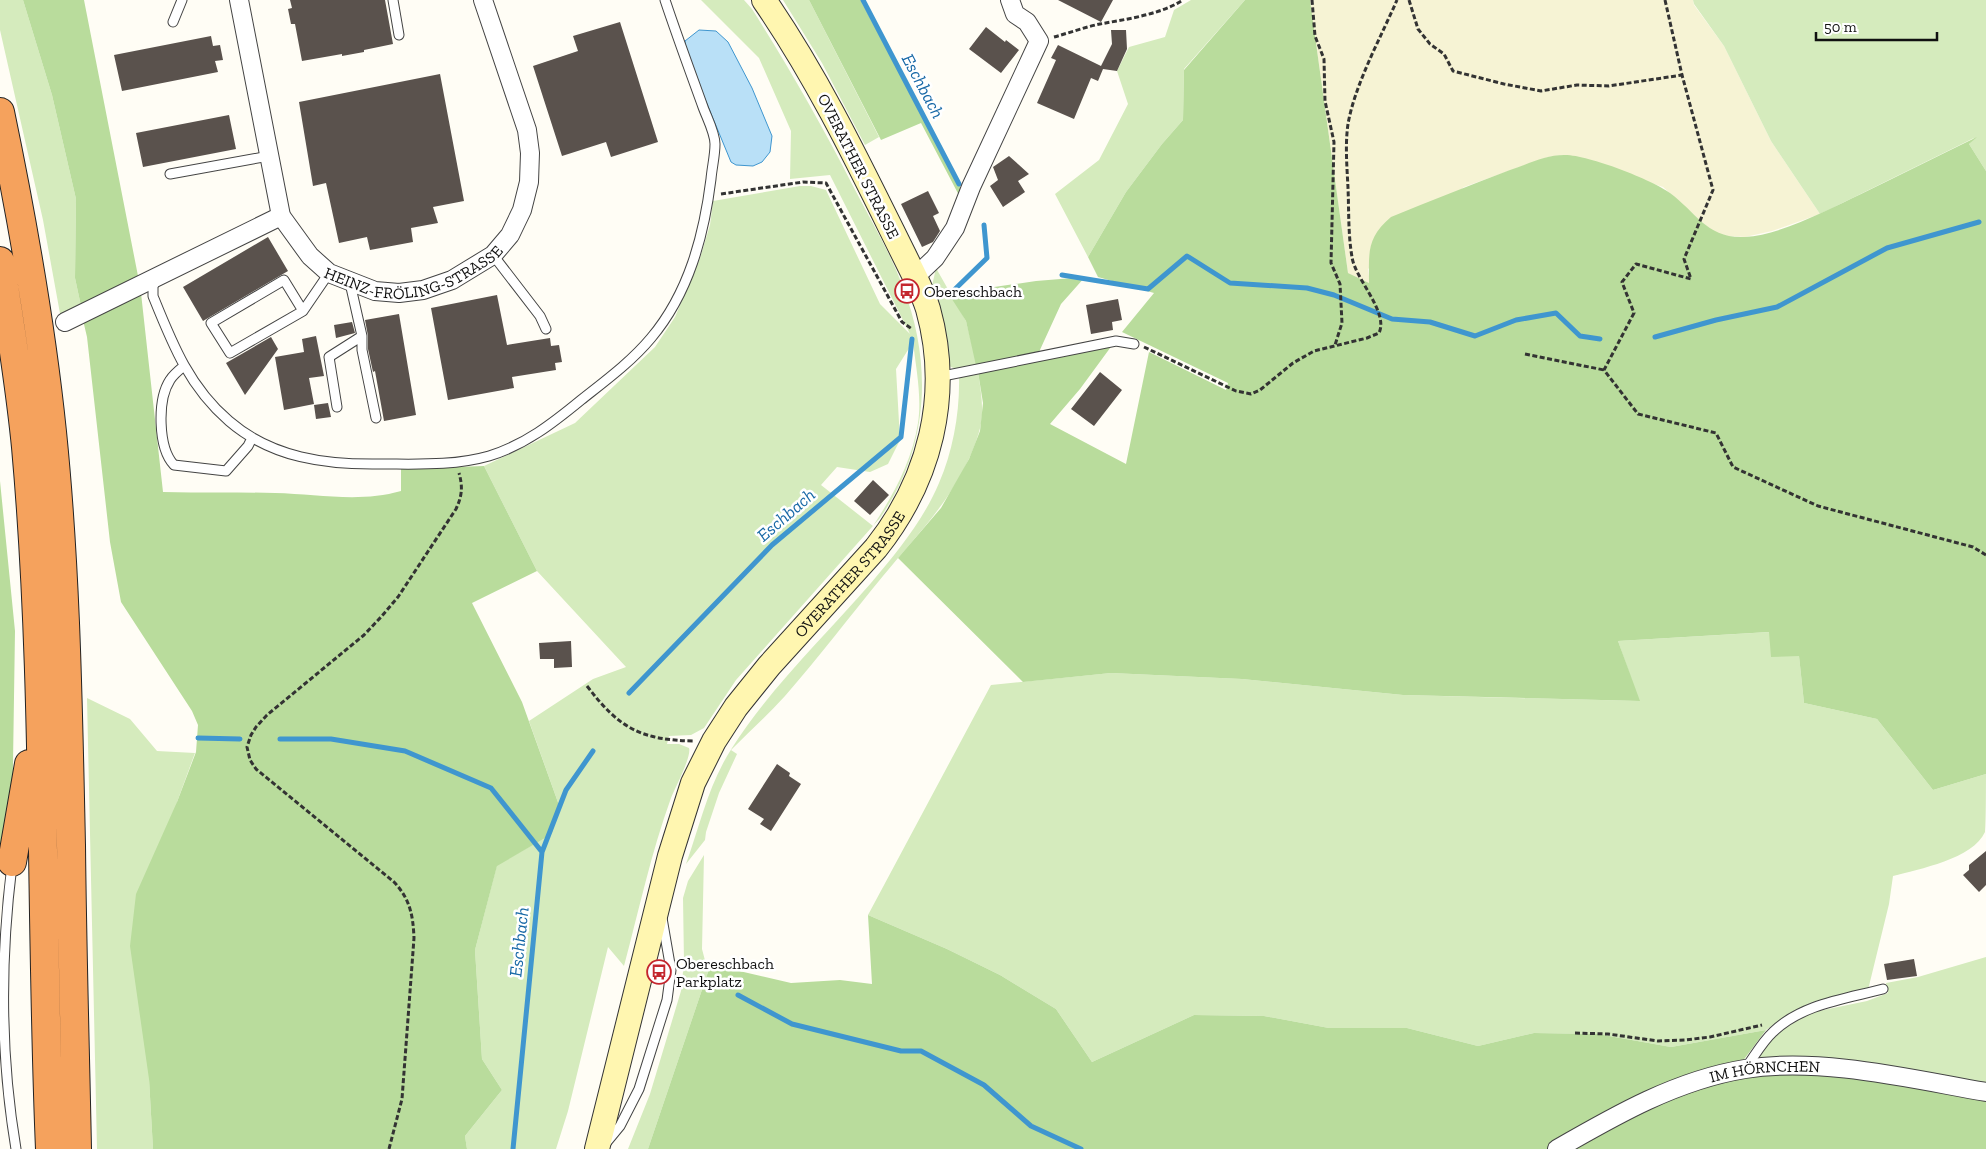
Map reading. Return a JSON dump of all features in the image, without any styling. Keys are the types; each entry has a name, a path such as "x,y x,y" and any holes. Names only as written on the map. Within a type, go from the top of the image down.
{"highway":[{"path":"0,112 19,204 41,346 52,432 59,518 68,699 77,1149"},
{"path":"0,262 26,447 32,530 40,703 45,894 46,1067 50,1149"},
{"path":"12,862 40,703"}],"main road":[{"name":"OVERATHER STRASSE","path":"599,1149 670,856 693,783 714,741 736,707 769,666 876,548 902,511 923,468 935,420 938,377 935,344 928,308 916,278 819,89 788,35 764,0"}],"street":[{"name":"HEINZ-FRÖLING-STRASSE","path":"239,0 281,216 310,256 329,273 350,283 375,291 399,293 423,290 452,280 493,255 510,235 522,210 529,182 530,153 527,130 483,0"},
{"path":"916,278 935,258 955,228 971,186 1039,41 1027,22 1015,14 1010,0"},
{"path":"65,322 281,216"},
{"name":"IM HÖRNCHEN","path":"1558,1149 1618,1114 1657,1096 1718,1075 1745,1069 1774,1066 1830,1066 1986,1092"}],"lane":[{"path":"173,22 182,0"},
{"path":"393,0 399,35"},
{"path":"158,277 153,286 154,296 172,343 184,366 206,399 227,420 252,438 288,455 332,464 455,463 488,456 524,442 550,426 620,369 651,339 675,304 694,261 706,216 715,142 665,0"},
{"path":"170,174 270,156"},
{"path":"493,255 540,316 546,329"},
{"path":"303,311 284,280 211,323 230,353 303,311 329,273"},
{"path":"350,283 362,336 362,350 376,418"},
{"path":"337,408 329,357 362,336"},
{"path":"938,377 1116,341 1134,344"},
{"path":"184,366 170,380 162,399 161,416 165,451 174,465 226,471 248,446 252,438"},
{"path":"12,862 5,908 1,959 1,1041 6,1091 16,1149"},
{"path":"599,1149 620,1126 639,1089 667,1000 671,970 659,902"},
{"path":"1745,1069 1771,1033 1787,1020 1811,1008 1883,990"}],"path":[{"path":"1039,41 1098,24 1128,20 1176,5 1183,0"},
{"path":"1312,0 1315,36 1324,59 1325,101 1334,142 1330,263 1340,284 1342,322 1335,345"},
{"path":"1134,344 1150,349 1236,391 1251,394 1260,390 1293,363 1314,351 1367,338 1379,333 1382,328 1377,309 1352,259 1349,228 1348,124 1354,100 1397,0"},
{"path":"1408,0 1418,29 1430,44 1444,54 1453,71 1541,91 1578,85 1609,86 1682,75"},
{"path":"1604,370 1634,313 1622,282 1636,264 1691,280 1684,259 1713,190 1664,0"},
{"path":"709,196 803,182 826,183 902,322 935,344"},
{"path":"1525,354 1604,370 1638,414 1716,433 1733,467 1818,506 1973,547 1986,555"},
{"path":"389,1149 402,1099 414,938 410,904 404,893 394,882 256,769 250,760 247,747 250,735 267,715 364,635 398,597 447,524 461,498 462,486 455,463"},
{"path":"587,686 603,708 618,720 643,735 677,741 714,741"},
{"path":"1575,1033 1608,1034 1658,1041 1685,1040 1710,1037 1787,1020"}],"shaded area":[{"path":"1310,0 1693,0 1694,5 1724,46 1771,141 1820,214 1772,231 1745,237 1728,236 1713,232 1663,187 1564,155 1548,157 1464,187 1368,269 1370,284 1348,273"}],"green space":[{"path":"0,0 23,0 52,95 76,199 75,278 81,306 61,319 43,220 0,30"},
{"path":"23,0 84,0 138,276 81,306 75,278 76,199 52,95"},
{"path":"701,0 744,0 752,9 817,118 886,248 898,274 913,316 919,346 922,376 921,406 917,435 908,463 896,491 880,518 873,526 736,680 704,728 691,735 669,736 667,744 679,744 689,748 688,758 671,798 657,840 624,966 608,947 568,1111 556,1149 467,1149 465,1136 502,1090 482,1059 475,950 497,865 552,834 560,808 529,721 593,679 626,667 537,571 484,466 575,423 655,347 675,317 700,258 710,225 713,201 800,186 811,186 826,190 880,304 910,334 830,175 790,179 791,131 759,58","holes":["913,342 919,403 915,437 901,477 873,526 821,485 837,467 870,472 888,464 900,440 896,369"]},
{"path":"783,0 809,0 879,137 865,145 822,63"},
{"path":"809,0 866,0 862,3 965,196 962,201 921,123 881,140"},
{"path":"1191,0 1245,0 1184,69 1183,120 1162,144 1126,192 1088,257 1055,194 1099,160 1128,104 1117,71 1129,47 1165,37 1174,10"},
{"path":"1245,0 1310,0 1348,273 1369,283 1369,255 1373,239 1391,217 1550,156 1574,156 1603,163 1635,175 1670,193 1711,229 1721,234 1745,237 1774,232 1804,220 1977,137 1969,144 1986,171 1986,774 1933,790 1877,719 1804,703 1799,656 1771,657 1769,632 1618,641 1640,701 1403,695 1242,679 1111,673 1023,682 898,558 941,508 969,459 980,431 983,403 978,372 1113,344 1080,389 1050,424 1126,464 1149,352 1226,390 1228,383 1122,332 1154,293 1098,277 1088,257 1126,192 1162,144 1183,120 1184,70"},
{"path":"1693,0 1986,0 1986,171 1969,144 1974,138 1820,214 1771,141 1724,46"},
{"path":"936,268 966,321 977,365 956,369 949,366 932,286"},
{"path":"1085,277 1061,304 1039,352 1005,359 977,370 966,321 950,296 953,293 1036,281"},
{"path":"141,293 163,492 275,493 370,497 401,491 401,469 484,466 537,571 472,603 522,702 560,808 552,834 497,866 475,950 482,1059 502,1090 465,1136 467,1149 153,1149 149,1079 130,946 136,894 177,802 196,752 198,725 192,711 121,602 110,542 87,337 83,320"},
{"path":"978,372 982,402 981,425 972,453 951,491 926,526 779,703 731,750 737,754 719,793 705,840 686,864 711,790 724,761 732,748 781,683 890,560 909,536 933,497 952,445 957,417 959,376"},
{"path":"0,481 15,631 12,830 0,850"},
{"path":"1770,632 1799,656 1804,703 1877,719 1933,790 1986,774 1986,804 1985,832 1979,841 1969,849 1944,862 1893,876 1889,904 1868,990 1810,1003 1787,1015 1766,1030 1671,1047 1598,1034 1534,1033 1478,1046 1407,1028 1329,1028 1264,1016 1194,1015 1092,1062 1056,1009 1000,975 947,949 868,915 991,685 1111,673 1242,679 1403,695 1639,701 1618,641"},
{"path":"87,698 130,719 157,751 195,753 177,802 149,1079 153,1149 97,1149"},
{"path":"704,855 702,949 708,972 648,1149 628,1149 650,1094 681,991 684,962 683,898 688,881"},
{"path":"868,915 947,949 1000,975 1056,1009 1092,1062 1194,1015 1264,1016 1329,1028 1407,1028 1478,1046 1534,1033 1598,1034 1671,1047 1766,1030 1739,1066 1549,1149 648,1149 708,972 705,963 791,983 840,980 872,984"},
{"path":"1986,957 1986,1087 1754,1064 1775,1035 1809,1013 1867,1001 1888,993 1886,983 1918,977"},
{"path":"1829,1070 1986,1100 1986,1149 1566,1149 1623,1116 1716,1080 1770,1072"}],"water":[{"path":"699,30 716,31 728,42 752,88 772,136 770,152 762,162 753,166 736,165 731,162 686,53 685,41"}],"building":[{"path":"290,0 385,0 393,44 364,50 364,52 302,61 295,24 291,24 288,9 292,8"},
{"path":"1058,0 1113,0 1101,22"},
{"path":"620,22 658,142 611,157 606,142 562,156 533,66 578,51 573,36"},
{"path":"986,27 1019,50 1001,73 969,49"},
{"path":"1111,30 1126,30 1127,49 1117,71 1103,69 1098,81 1091,78 1074,119 1037,103 1056,60 1051,58 1058,45 1101,66 1112,44"},
{"path":"211,36 213,46 220,45 223,60 215,61 218,72 122,91 114,55"},
{"path":"440,74 464,201 433,207 438,223 411,228 413,242 370,250 367,237 339,243 326,183 313,186 299,102"},
{"path":"229,115 236,149 143,167 136,133"},
{"path":"1009,156 1029,174 1018,181 1025,192 1003,207 990,186 998,180 993,167"},
{"path":"928,191 939,213 933,216 940,231 933,242 922,247 901,204"},
{"path":"268,237 288,271 203,321 183,287"},
{"path":"497,295 507,345 550,338 551,346 559,345 562,362 555,363 556,370 512,377 514,388 448,400 431,308"},
{"path":"1118,299 1122,320 1112,322 1113,330 1091,334 1086,305"},
{"path":"399,314 416,415 384,421 375,371 373,372 368,349 365,320"},
{"path":"352,322 355,333 336,338 334,325"},
{"path":"316,336 324,376 309,378 314,404 284,410 275,357 304,352 302,339"},
{"path":"271,337 278,349 245,395 226,363"},
{"path":"1100,372 1122,390 1094,426 1071,409"},
{"path":"328,403 331,417 316,419 314,405"},
{"path":"873,480 889,495 870,515 854,501"},
{"path":"571,641 572,667 554,668 554,659 540,659 539,643"},
{"path":"777,764 790,773 789,776 801,784 771,831 760,824 764,819 748,809"},
{"path":"1986,851 1986,885 1979,892 1963,875 1969,870 1969,865"},
{"path":"1914,959 1917,976 1887,980 1884,964"}],"waterway":[{"name":"Eschbach","path":"863,0 959,184"},
{"path":"1655,337 1716,320 1777,307 1887,248 1979,222"},
{"name":"Eschbach","path":"949,295 987,258 984,225"},
{"path":"1062,275 1148,289 1187,256 1230,283 1307,288 1334,295 1392,319 1430,322 1475,336 1516,320 1556,313 1580,336 1600,339"},
{"name":"Eschbach","path":"629,693 772,545 901,437 912,339"},
{"path":"198,738 240,739"},
{"path":"280,739 331,739 405,751 491,788 542,852"},
{"name":"Eschbach","path":"513,1149 542,852 566,790 593,751"},
{"path":"738,995 792,1024 901,1051 921,1051 984,1085 1031,1126 1081,1149"}],"place":[{"name":"Obereschbach","path":"907,291"},
{"name":"Obereschbach Parkplatz","path":"659,972"}]}
